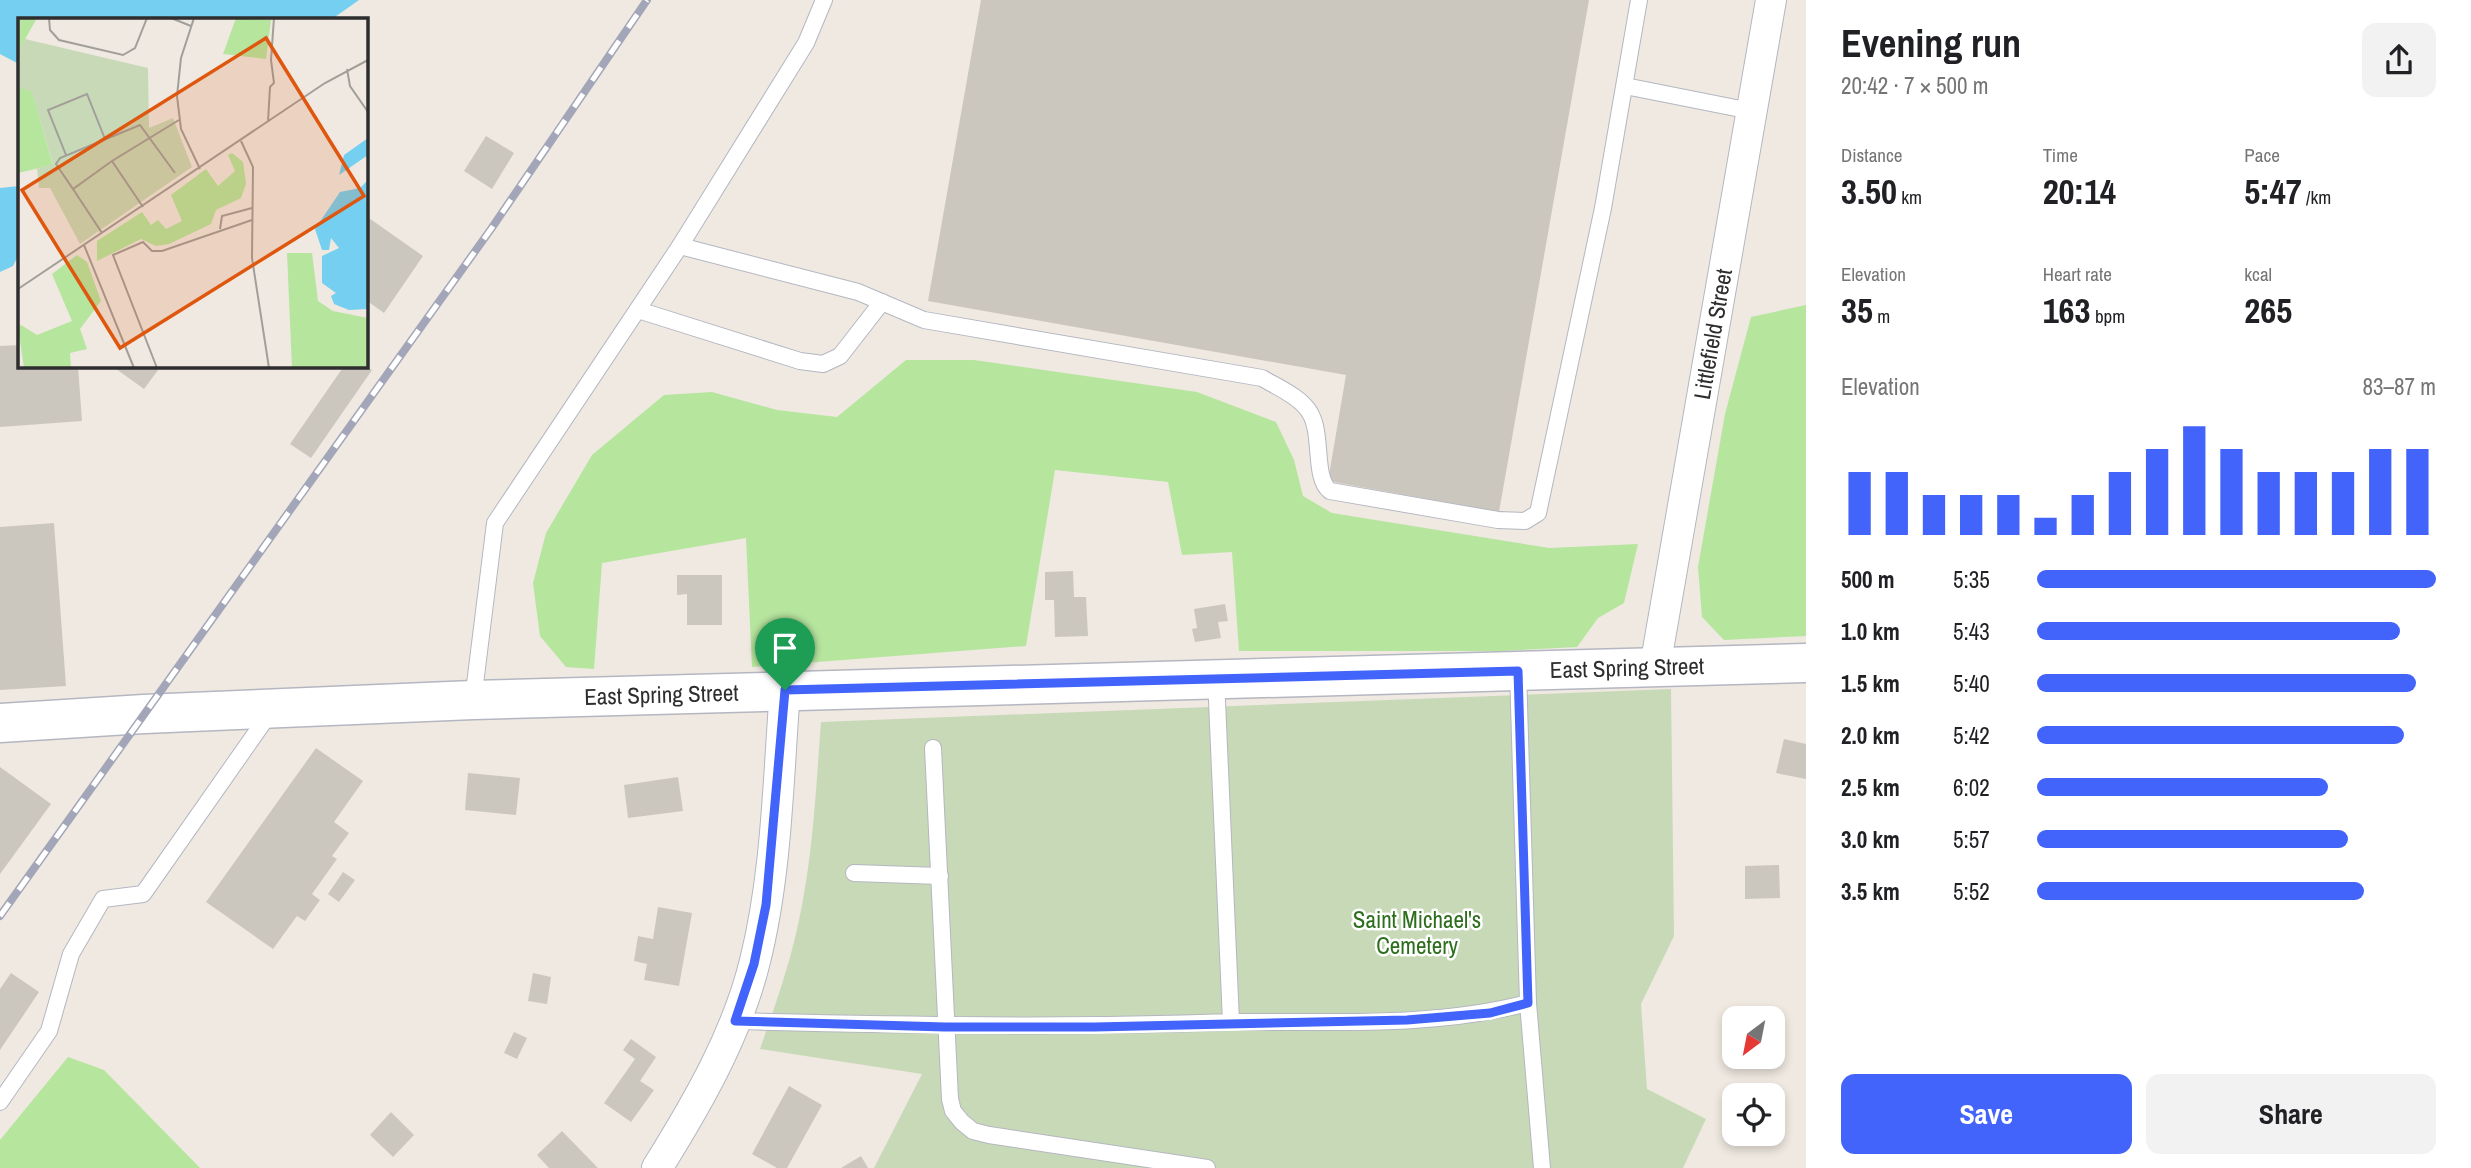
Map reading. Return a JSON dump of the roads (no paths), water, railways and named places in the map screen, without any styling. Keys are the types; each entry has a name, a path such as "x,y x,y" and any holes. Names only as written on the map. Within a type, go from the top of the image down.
{"main road":[{"name":"East Spring Street","path":"0,723 473,700 1806,663"}],"street":[{"name":"Littlefield Street","path":"1655,667 1771,0"},
{"path":"657,1168 694,1104 735,1021 754,964 766,905 785,690"}],"lane":[{"path":"473,700 495,523 680,246 806,43 824,0"},
{"path":"680,246 858,292 924,320 1262,378 1288,393 1310,412 1319,439 1321,479 1323,486 1330,491 1498,520 1525,521 1538,513 1603,208 1639,0"},
{"path":"1625,86 1751,111"},
{"path":"638,310 800,361 824,364 840,356 881,302"},
{"path":"1518,671 1528,1003 1542,1168"},
{"path":"1216,678 1231,1022"},
{"path":"0,1102 49,1031 71,954 103,899 143,894 273,709"},
{"path":"933,748 945,1027 953,1111 973,1131 989,1135 1207,1168"},
{"path":"854,873 940,876"},
{"path":"735,1021 945,1027 1095,1027 1407,1020 1490,1013 1528,1003"}],"water":[{"path":"0,0 359,0 333,18 18,18 18,63 0,54"},
{"path":"18,186 18,256 13,266 0,272 0,188"}],"railway":[{"path":"0,916 491,229 647,0"}],"park label":[{"name":"Saint Michael's Cemetery","path":"1417,933"}]}
